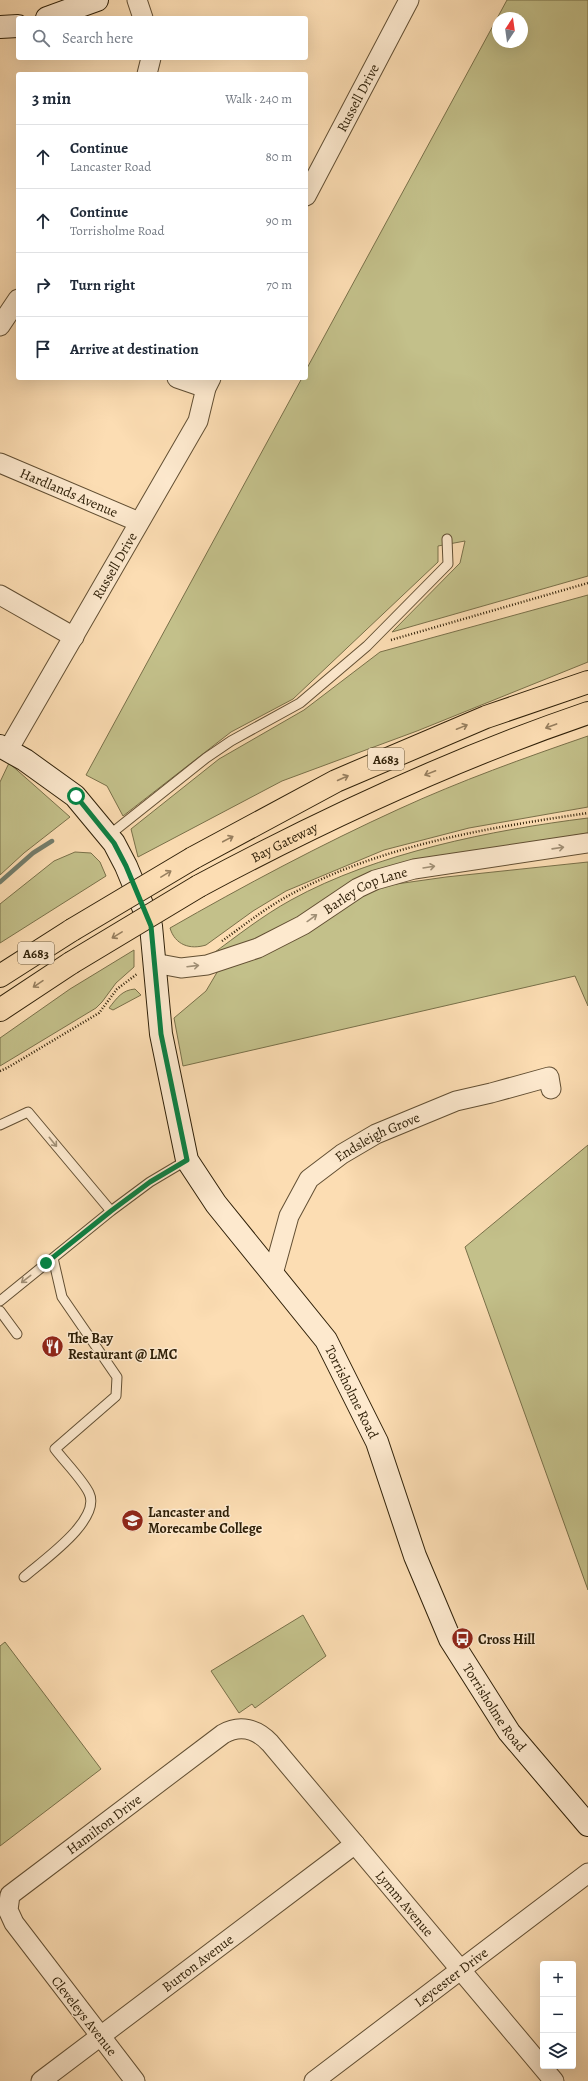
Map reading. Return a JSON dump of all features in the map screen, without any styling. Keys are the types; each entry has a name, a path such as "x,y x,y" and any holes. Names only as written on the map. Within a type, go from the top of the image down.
{"highway":[{"name":"Bay Gateway","path":"0,976 72,930 193,858 343,778 486,717 588,682"},
{"name":"Bay Gateway","path":"0,1010 71,963 199,886 271,848 423,776 588,713"}],"main road":[{"path":"53,16 97,0"},
{"path":"0,27 16,26"},
{"name":"Torrisholme Road","path":"4,748 25,760 76,796 114,843 126,866 151,926 161,1034 187,1160 216,1204 326,1340 373,1435 415,1556 450,1639 509,1732 588,1825"}],"street":[{"path":"137,0 142,16"},
{"name":"Russell Drive","path":"308,192 410,0"},
{"path":"148,72 150,60"},
{"path":"8,322 16,304"},
{"path":"190,380 209,383"},
{"name":"Russell Drive","path":"4,748 74,637 198,421 209,383"},
{"name":"Hardlands Avenue","path":"0,462 139,522"},
{"path":"0,595 74,637"},
{"name":"Barley Cop Lane","path":"154,957 181,968 206,965 258,948 303,925 358,888 394,874 422,868 588,844"},
{"name":"Endsleigh Grove","path":"273,1274 289,1216 309,1179 342,1154 376,1134 456,1100 491,1093 549,1077"},
{"name":"Hamilton Drive","path":"34,1950 10,1917 8,1910 10,1895 223,1734 236,1728 252,1731"},
{"name":"Lymm Avenue","path":"252,1731 259,1733 270,1743 462,1969 554,2081"},
{"name":"Burton Avenue","path":"41,2081 355,1844"},
{"name":"Leycester Drive","path":"314,2081 588,1873"},
{"name":"Cleveleys Avenue","path":"34,1950 135,2081"}],"lane":[{"path":"108,836 206,758 231,741 300,703 367,646 448,564 448,539"},
{"path":"0,1125 28,1112 111,1211"},
{"path":"0,1301 111,1211 150,1182 187,1160"},
{"path":"24,1577 73,1534 85,1520 91,1505 89,1493 55,1449 116,1396 117,1377 62,1297 53,1258"},
{"path":"0,1311 17,1334"}],"path":[{"path":"367,646 588,583"},
{"path":"0,1071 99,1013 117,989 154,957"}],"shaded area":[{"path":"507,0 588,0 588,576 392,632 460,563 465,541 438,546 438,562 293,699 231,732 123,816 107,786 86,775 301,380 308,380 308,366 492,28 492,48 528,48 528,12 500,12"},
{"path":"588,595 588,662 417,731 282,781 138,857 131,829 219,759 304,710 380,652"},
{"path":"588,736 588,807 469,828 384,850 286,891 253,911 206,945 194,947 184,945 175,939 172,934 170,928 198,912 254,881 370,822 469,779"},
{"path":"9,763 70,817 24,853 0,875 0,782"},
{"path":"588,818 588,833 506,847 351,882 297,919 266,935 211,955 280,906 324,883 360,869 435,846 474,837 513,829"},
{"path":"75,852 91,853 100,862 106,876 0,943 0,904 54,861"},
{"path":"588,862 588,1006 575,976 183,1066 174,1018 206,991 219,969 375,887 446,877"},
{"path":"134,950 134,967 116,983 96,1008 0,1066 0,1038 70,989"},
{"path":"135,989 141,995 113,1010 109,1008 123,993"},
{"path":"588,1145 588,1590 465,1247"},
{"path":"303,1615 326,1656 255,1708 252,1704 239,1713 211,1671"},
{"path":"5,1642 101,1769 0,1846 0,1646"}],"waterway":[{"path":"0,882 33,853 52,841"}],"place":[{"name":"The Bay Restaurant @ LMC","path":"53,1346"},
{"name":"Lancaster and Morecambe College","path":"132,1520"},
{"name":"Cross Hill","path":"463,1639"}],"route":[{"path":"46,1263 75,1238 150,1182 187,1160 161,1034 154,972 154,950 151,926 126,866 114,843 76,796"}]}
